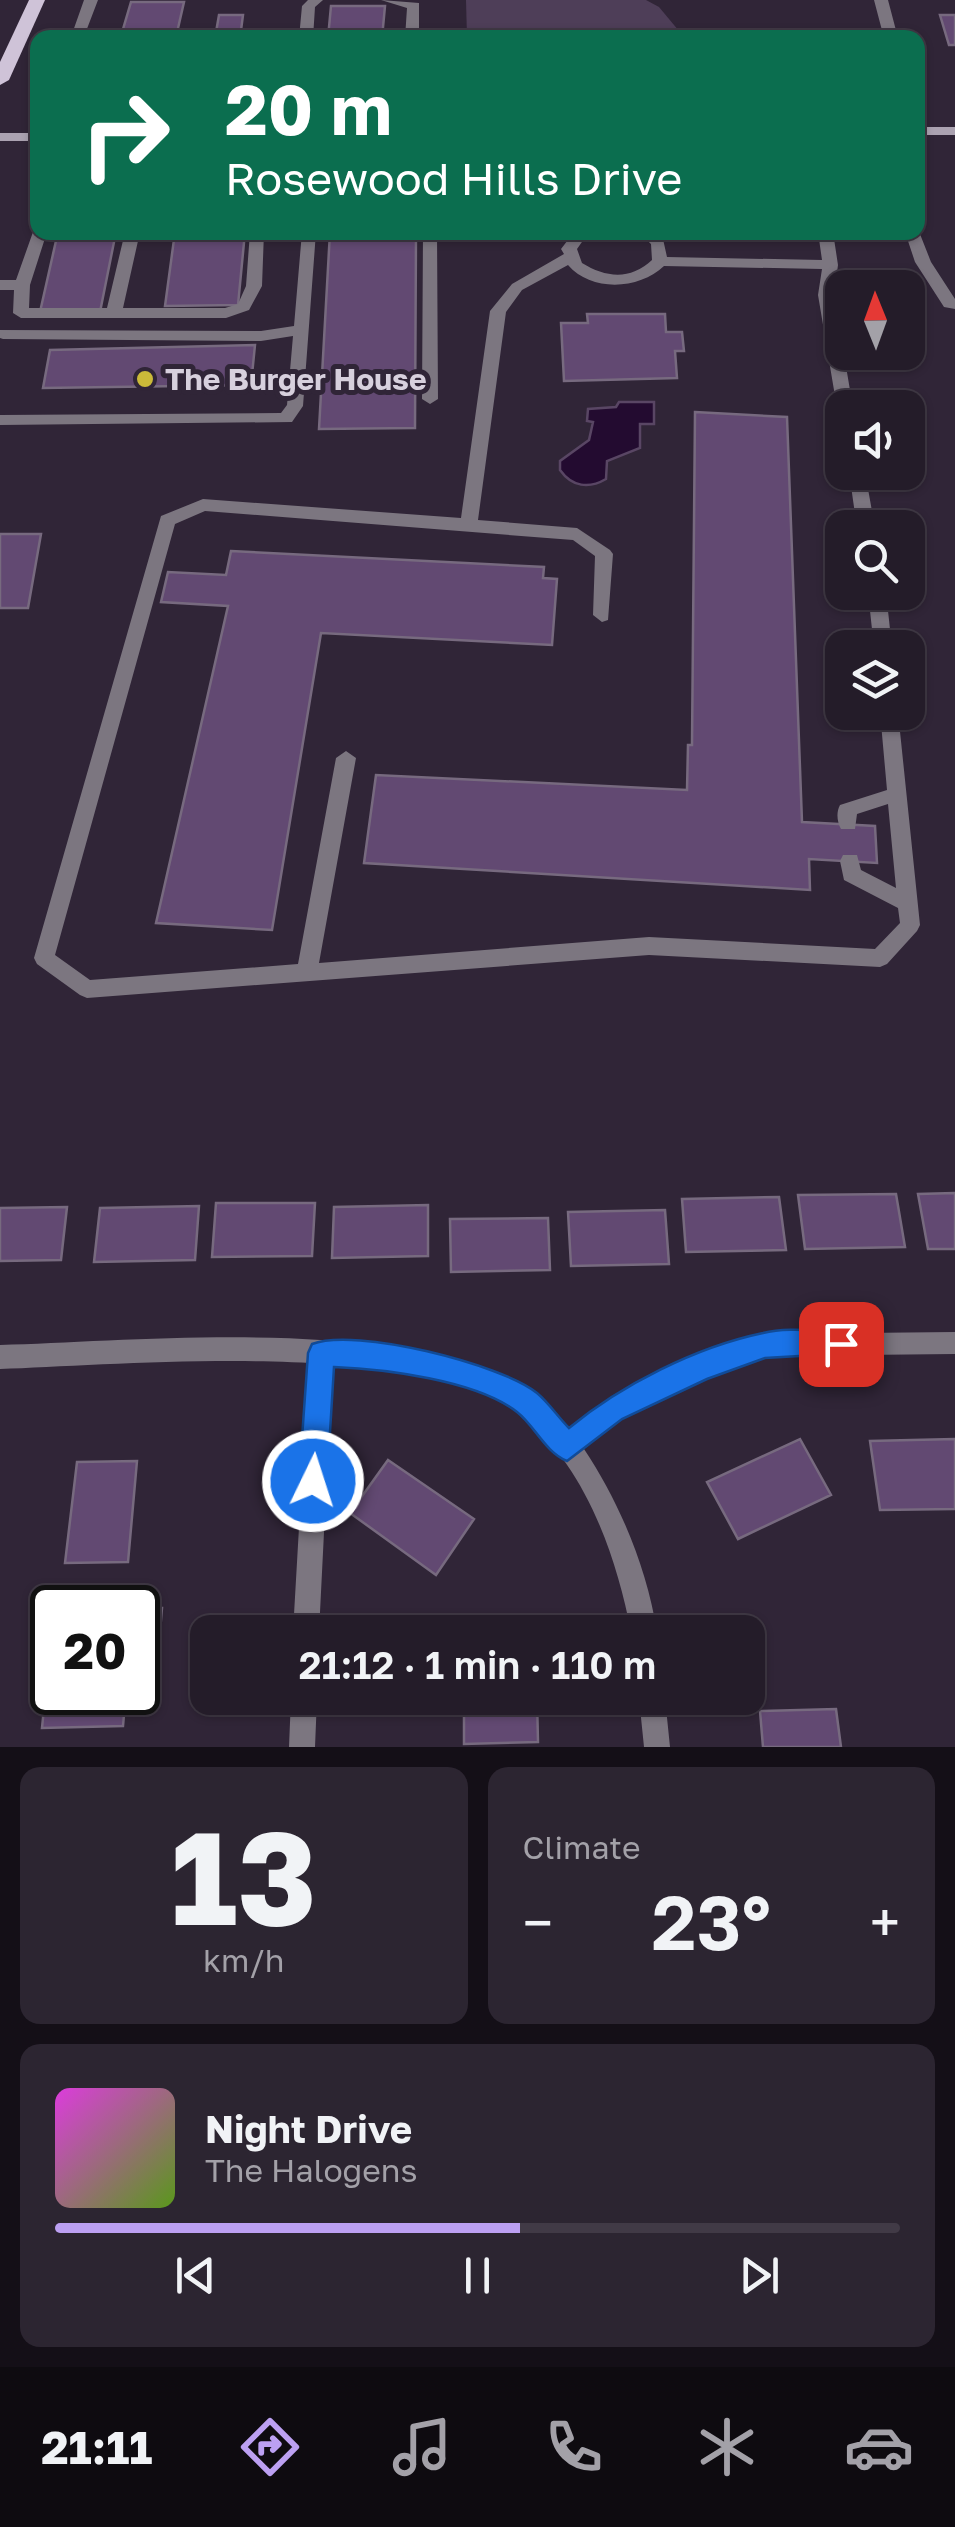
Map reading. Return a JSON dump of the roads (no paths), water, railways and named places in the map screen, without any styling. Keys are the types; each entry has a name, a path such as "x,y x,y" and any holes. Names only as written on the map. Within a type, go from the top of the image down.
{"main road":[{"path":"34,30 37,0"},
{"path":"0,80 30,42"},
{"path":"925,131 955,130"},
{"path":"0,138 30,137"}],"street":[{"path":"80,30 91,0"},
{"path":"307,30 309,6 316,0"},
{"path":"388,0 414,6 412,30"},
{"path":"882,0 889,30"},
{"path":"37,240 22,285 21,313 226,313 244,307 254,286 257,240"},
{"path":"114,312 131,240"},
{"path":"0,420 286,418 295,406 307,240"},
{"path":"430,240 430,400"},
{"path":"656,240 660,261"},
{"path":"827,240 830,264 826,295 843,390"},
{"path":"915,240 923,262 949,304 955,304"},
{"path":"469,525 498,312 517,288 574,241 585,273 612,280 642,276 660,261 830,264"},
{"path":"0,285 22,285"},
{"path":"1,338 261,336 301,330"},
{"path":"602,615 604,554 578,534 203,505 167,520 44,958 87,988 649,946 880,958 910,925 891,730"},
{"path":"307,971 346,758"},
{"path":"848,824 848,810 897,794"},
{"path":"850,861 850,874 908,904"},
{"path":"567,1447 612,1410 701,1368 765,1345 955,1342"},
{"path":"307,1615 321,1353"},
{"path":"0,1357 321,1353 377,1356 478,1379 526,1402 567,1447 618,1532 640,1615"},
{"path":"302,1747 303,1715"},
{"path":"654,1715 657,1747"}],"place":[{"name":"The Burger House","path":"145,379"}]}
